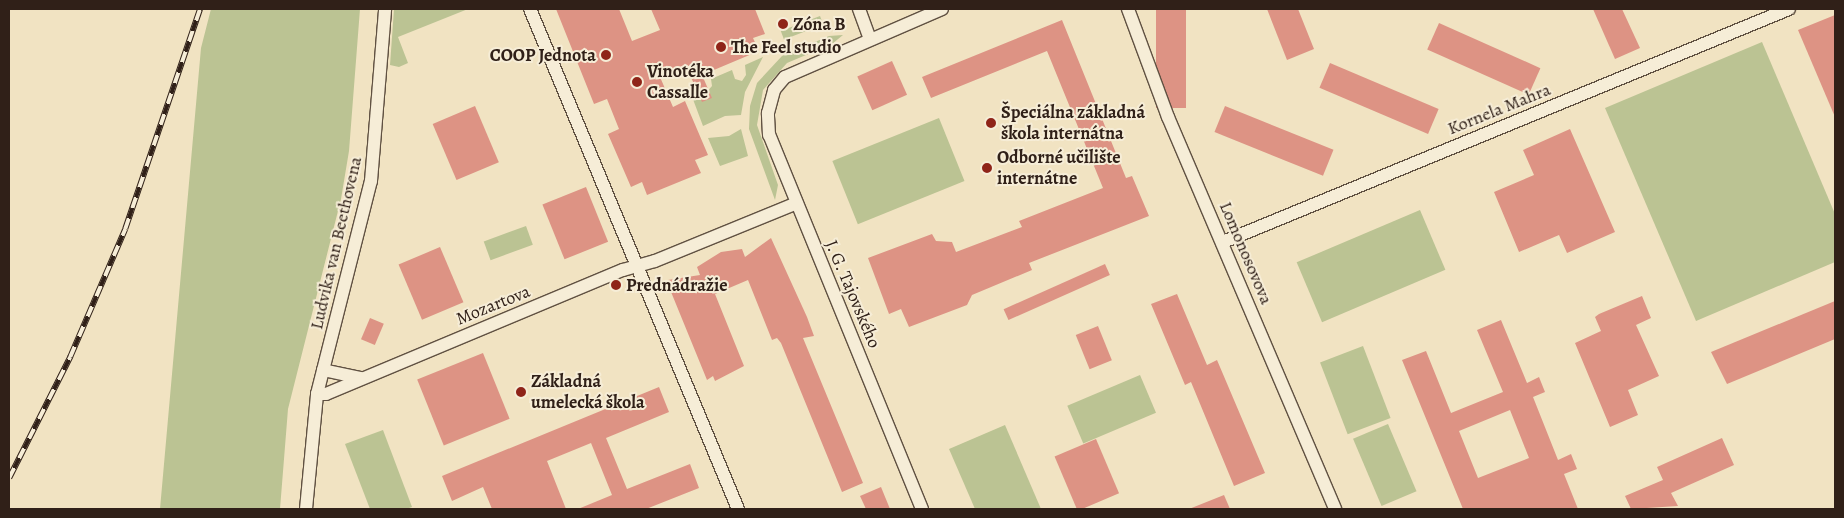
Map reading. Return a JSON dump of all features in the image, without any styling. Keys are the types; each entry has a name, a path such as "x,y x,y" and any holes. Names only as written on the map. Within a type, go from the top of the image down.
{"street":[{"name":"Ludvika van Beethovena","path":"306,509 317,394 371,181 385,9"},
{"path":"530,9 738,509"},
{"path":"858,9 870,39 942,9"},
{"name":"Lomonosovova","path":"1128,9 1168,116 1335,509"},
{"name":"Kornela Mahra","path":"1223,242 1789,9"},
{"name":"J. G. Tajovského","path":"870,39 796,70 774,90 768,113 769,135 922,509"},
{"name":"Mozartova","path":"317,394 326,394 361,378 796,203"},
{"path":"323,370 361,378"}],"green space":[{"path":"211,9 360,9 349,151 341,199 288,409 280,509 160,509 201,48"},
{"path":"394,9 468,9 398,37 408,63 399,67 390,65"},
{"path":"820,16 823,24 784,39 781,31"},
{"path":"843,35 832,44 787,63 763,90 757,125 778,185 775,200 749,129 750,106 757,83 782,56 829,36"},
{"path":"1762,42 1835,214 1835,262 1696,321 1605,108"},
{"path":"763,57 745,92 741,115 725,116 703,126 691,94 704,95 712,86 711,79 732,70 735,79 742,81 746,75 745,65"},
{"path":"939,118 964,181 858,224 832,161"},
{"path":"741,129 748,156 720,166 708,138 729,136"},
{"path":"1420,210 1445,270 1322,322 1297,262"},
{"path":"526,226 533,245 491,260 484,241"},
{"path":"1363,346 1391,418 1348,434 1320,362"},
{"path":"1140,375 1156,413 1083,444 1067,406"},
{"path":"1388,424 1417,491 1382,506 1353,439"},
{"path":"1005,425 1041,509 975,509 949,449"},
{"path":"383,430 412,507 406,509 370,509 345,444"}],"building":[{"path":"556,9 619,9 632,41 660,30 651,9 755,9 765,34 753,38 759,51 702,75 712,98 702,102 686,66 660,77 673,107 685,101 708,155 695,160 701,173 647,195 642,182 631,187 608,134 619,129 607,99 594,104"},
{"path":"1156,9 1186,9 1186,108 1156,108"},
{"path":"1267,9 1298,9 1314,49 1287,60"},
{"path":"1593,9 1622,9 1640,48 1615,59"},
{"path":"1835,15 1835,117 1798,30"},
{"path":"1062,20 1126,178 1132,176 1149,216 1029,263 1032,270 972,295 967,305 909,327 901,309 889,314 868,258 932,234 936,241 952,242 956,252 1022,227 1019,221 1103,188 1047,51 931,98 922,77"},
{"path":"1439,23 1540,68 1529,95 1427,49"},
{"path":"892,61 907,95 872,110 857,76"},
{"path":"1330,63 1439,109 1428,134 1319,88"},
{"path":"475,106 499,162 456,180 433,124"},
{"path":"1225,106 1333,150 1323,176 1215,132"},
{"path":"1570,129 1615,232 1567,253 1559,235 1519,252 1494,192 1534,175 1523,150"},
{"path":"586,187 608,242 565,259 542,205"},
{"path":"771,238 807,317 814,336 803,338 863,483 842,492 781,343 777,338 772,340 748,280 715,294 744,366 715,381 713,376 707,380 669,287 668,280 700,275 697,267 721,252 742,249 745,257"},
{"path":"440,247 463,302 422,320 399,265"},
{"path":"1105,264 1110,275 1008,320 1004,309"},
{"path":"1177,294 1207,365 1217,360 1265,473 1234,486 1191,382 1185,385 1151,304"},
{"path":"1642,296 1651,318 1636,325 1659,376 1628,390 1638,415 1610,427 1575,343 1601,331 1595,317 1599,314"},
{"path":"1835,301 1835,339 1727,384 1711,352"},
{"path":"370,318 384,324 375,345 361,339"},
{"path":"1501,320 1527,383 1539,377 1545,392 1533,397 1558,460 1571,454 1577,469 1564,474 1578,509 1463,509 1402,360 1426,351 1451,413 1503,392 1477,330","holes":["1510,410 1529,458 1478,478 1459,431"]},
{"path":"1098,326 1112,360 1090,369 1076,335"},
{"path":"483,353 510,419 444,445 417,380"},
{"path":"659,387 669,412 606,438 627,489 690,464 699,488 646,509 578,509 612,495 591,443 547,461 566,509 492,509 483,487 452,501 442,476"},
{"path":"1722,438 1734,465 1671,493 1678,506 1631,509 1625,496 1663,480 1657,467"},
{"path":"1096,439 1119,493 1082,509 1077,509 1055,457"},
{"path":"881,487 890,509 866,509 860,496"},
{"path":"1224,495 1230,509 1189,509"}],"railway":[{"path":"9,478 70,357 125,229 200,9"}],"place":[{"name":"Zóna B","path":"783,24"},
{"name":"The Feel studio","path":"721,47"},
{"name":"COOP Jednota","path":"606,55"},
{"name":"Vinotéka Cassalle","path":"637,82"},
{"name":"Špeciálna základná škola internátna","path":"991,123"},
{"name":"Odborné učilište internátne","path":"987,168"},
{"name":"Prednádražie","path":"616,285"},
{"name":"Základná umelecká škola","path":"521,392"}]}
